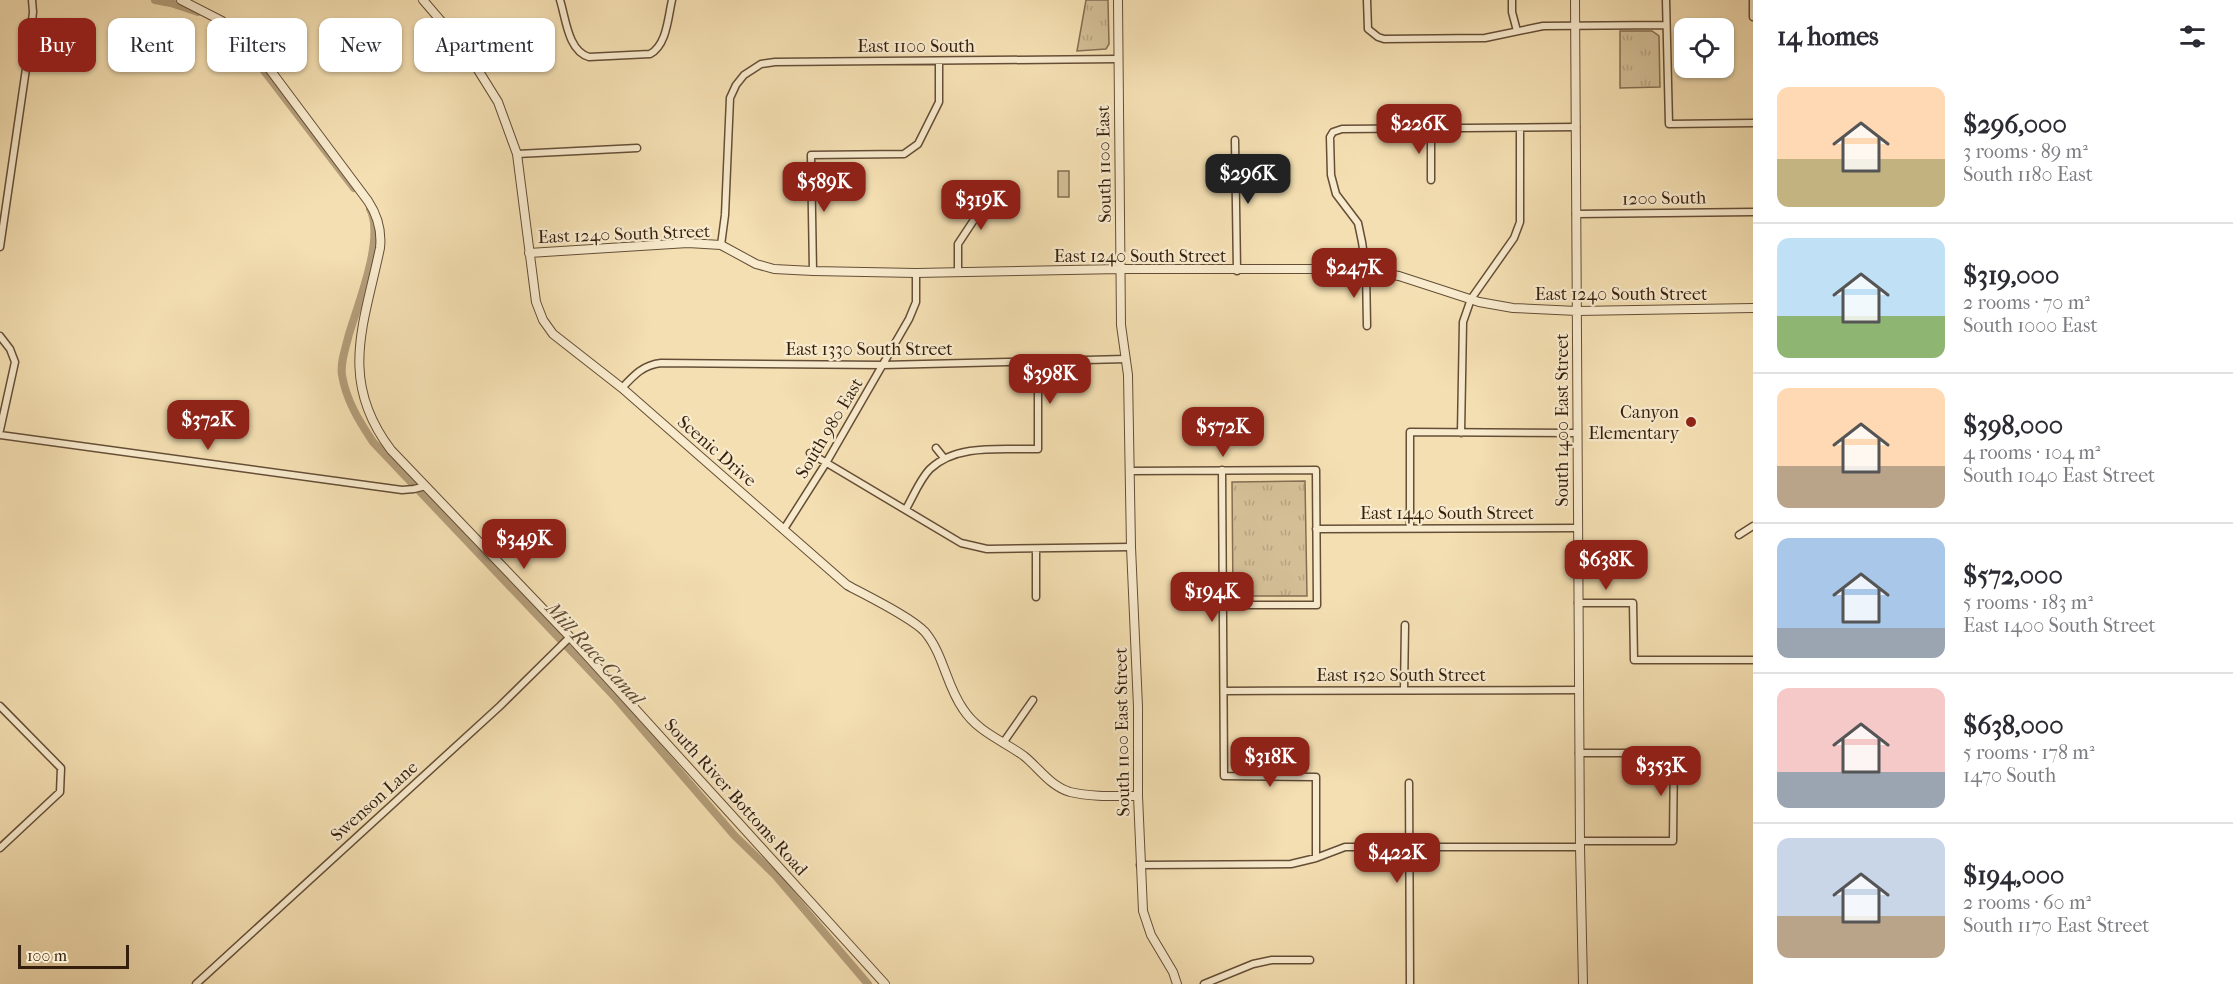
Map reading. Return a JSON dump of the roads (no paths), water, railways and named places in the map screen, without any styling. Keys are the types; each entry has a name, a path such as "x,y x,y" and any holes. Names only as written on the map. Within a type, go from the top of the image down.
{"street":[{"path":"0,247 28,55 33,12 32,0"},
{"name":"South River Bottoms Road","path":"181,0 222,21 253,47 373,208 379,223 381,240 359,347 360,385 372,421 382,438 420,488 568,638 885,984"},
{"name":"Scenic Drive","path":"423,0 465,49 498,102 517,154 536,302 543,320 553,334 622,388 847,585 923,630 942,659 950,685 962,708 988,735 1025,757 1050,782 1068,791 1088,795 1138,796"},
{"path":"560,0 574,46 581,55 589,57 656,52 662,41 672,0"},
{"name":"South 1100 East","path":"1118,0 1121,325 1128,375 1130,471"},
{"path":"1367,0 1366,23 1372,33 1384,39 1485,38 1543,26 1666,25"},
{"path":"1512,0 1512,12 1518,31"},
{"name":"South 1400 East Street","path":"1575,0 1579,753 1583,984"},
{"path":"1666,0 1670,124 1753,123"},
{"path":"1753,0 1753,17"},
{"name":"East 1100 South","path":"721,245 725,215 729,106 732,91 740,79 755,67 775,62 1118,59"},
{"path":"813,272 811,155 904,154 918,144 939,102 939,61"},
{"path":"1367,326 1366,270 1358,223 1336,194 1331,175 1330,137 1333,132 1342,129 1575,127"},
{"path":"1461,433 1463,321 1471,299 1514,238 1521,222 1520,128"},
{"path":"1431,129 1431,180"},
{"path":"1235,140 1237,271"},
{"path":"517,154 637,148"},
{"path":"958,272 958,244 995,188"},
{"name":"1200 South","path":"1576,214 1753,212"},
{"name":"East 1240 South Street","path":"529,253 688,243 721,245 756,264 774,269 813,272 916,273 1121,269 1366,270 1417,280 1471,299 1514,308 1577,311 1753,308"},
{"name":"South 980 East","path":"784,529 826,463 909,319 916,302 916,273"},
{"path":"0,336 10,349 15,362 0,430"},
{"name":"East 1330 South Street","path":"622,388 639,370 654,363 883,365 1126,359"},
{"path":"906,509 928,470 944,458 965,451 1038,449 1038,362"},
{"path":"1410,528 1410,432 1577,433"},
{"path":"0,435 390,488 420,488"},
{"path":"936,448 944,458"},
{"path":"810,453 961,543 987,549 1131,547"},
{"path":"1222,470 1224,776 1316,777 1316,858"},
{"path":"1130,471 1316,470 1317,605 1224,605"},
{"name":"South 1100 East Street","path":"1130,471 1143,911 1151,935 1173,972 1177,984"},
{"path":"1738,535 1753,526"},
{"name":"East 1440 South Street","path":"1317,529 1578,528"},
{"path":"1036,549 1036,597"},
{"path":"1578,603 1634,603 1634,660 1753,660"},
{"path":"1404,690 1405,625"},
{"name":"Swenson Lane","path":"196,984 500,706 568,638"},
{"name":"East 1520 South Street","path":"1224,691 1579,690"},
{"path":"1004,743 1033,700"},
{"path":"0,706 61,768 60,792 0,848"},
{"path":"1140,865 1291,864 1345,848 1673,841 1674,753 1579,753"},
{"path":"1409,783 1410,984"},
{"path":"1204,984 1253,964 1272,960 1310,960"}],"waterway":[{"name":"Mill Race Canal","path":"155,0 198,12"},
{"name":"Mill Race Canal","path":"265,72 354,188"},
{"name":"Mill Race Canal","path":"370,209 374,221 372,253 364,289 345,349 342,370 350,402 373,442 614,696 734,835 775,875 868,984"}],"place":[{"name":"Canyon Elementary","path":"1691,422"}]}
